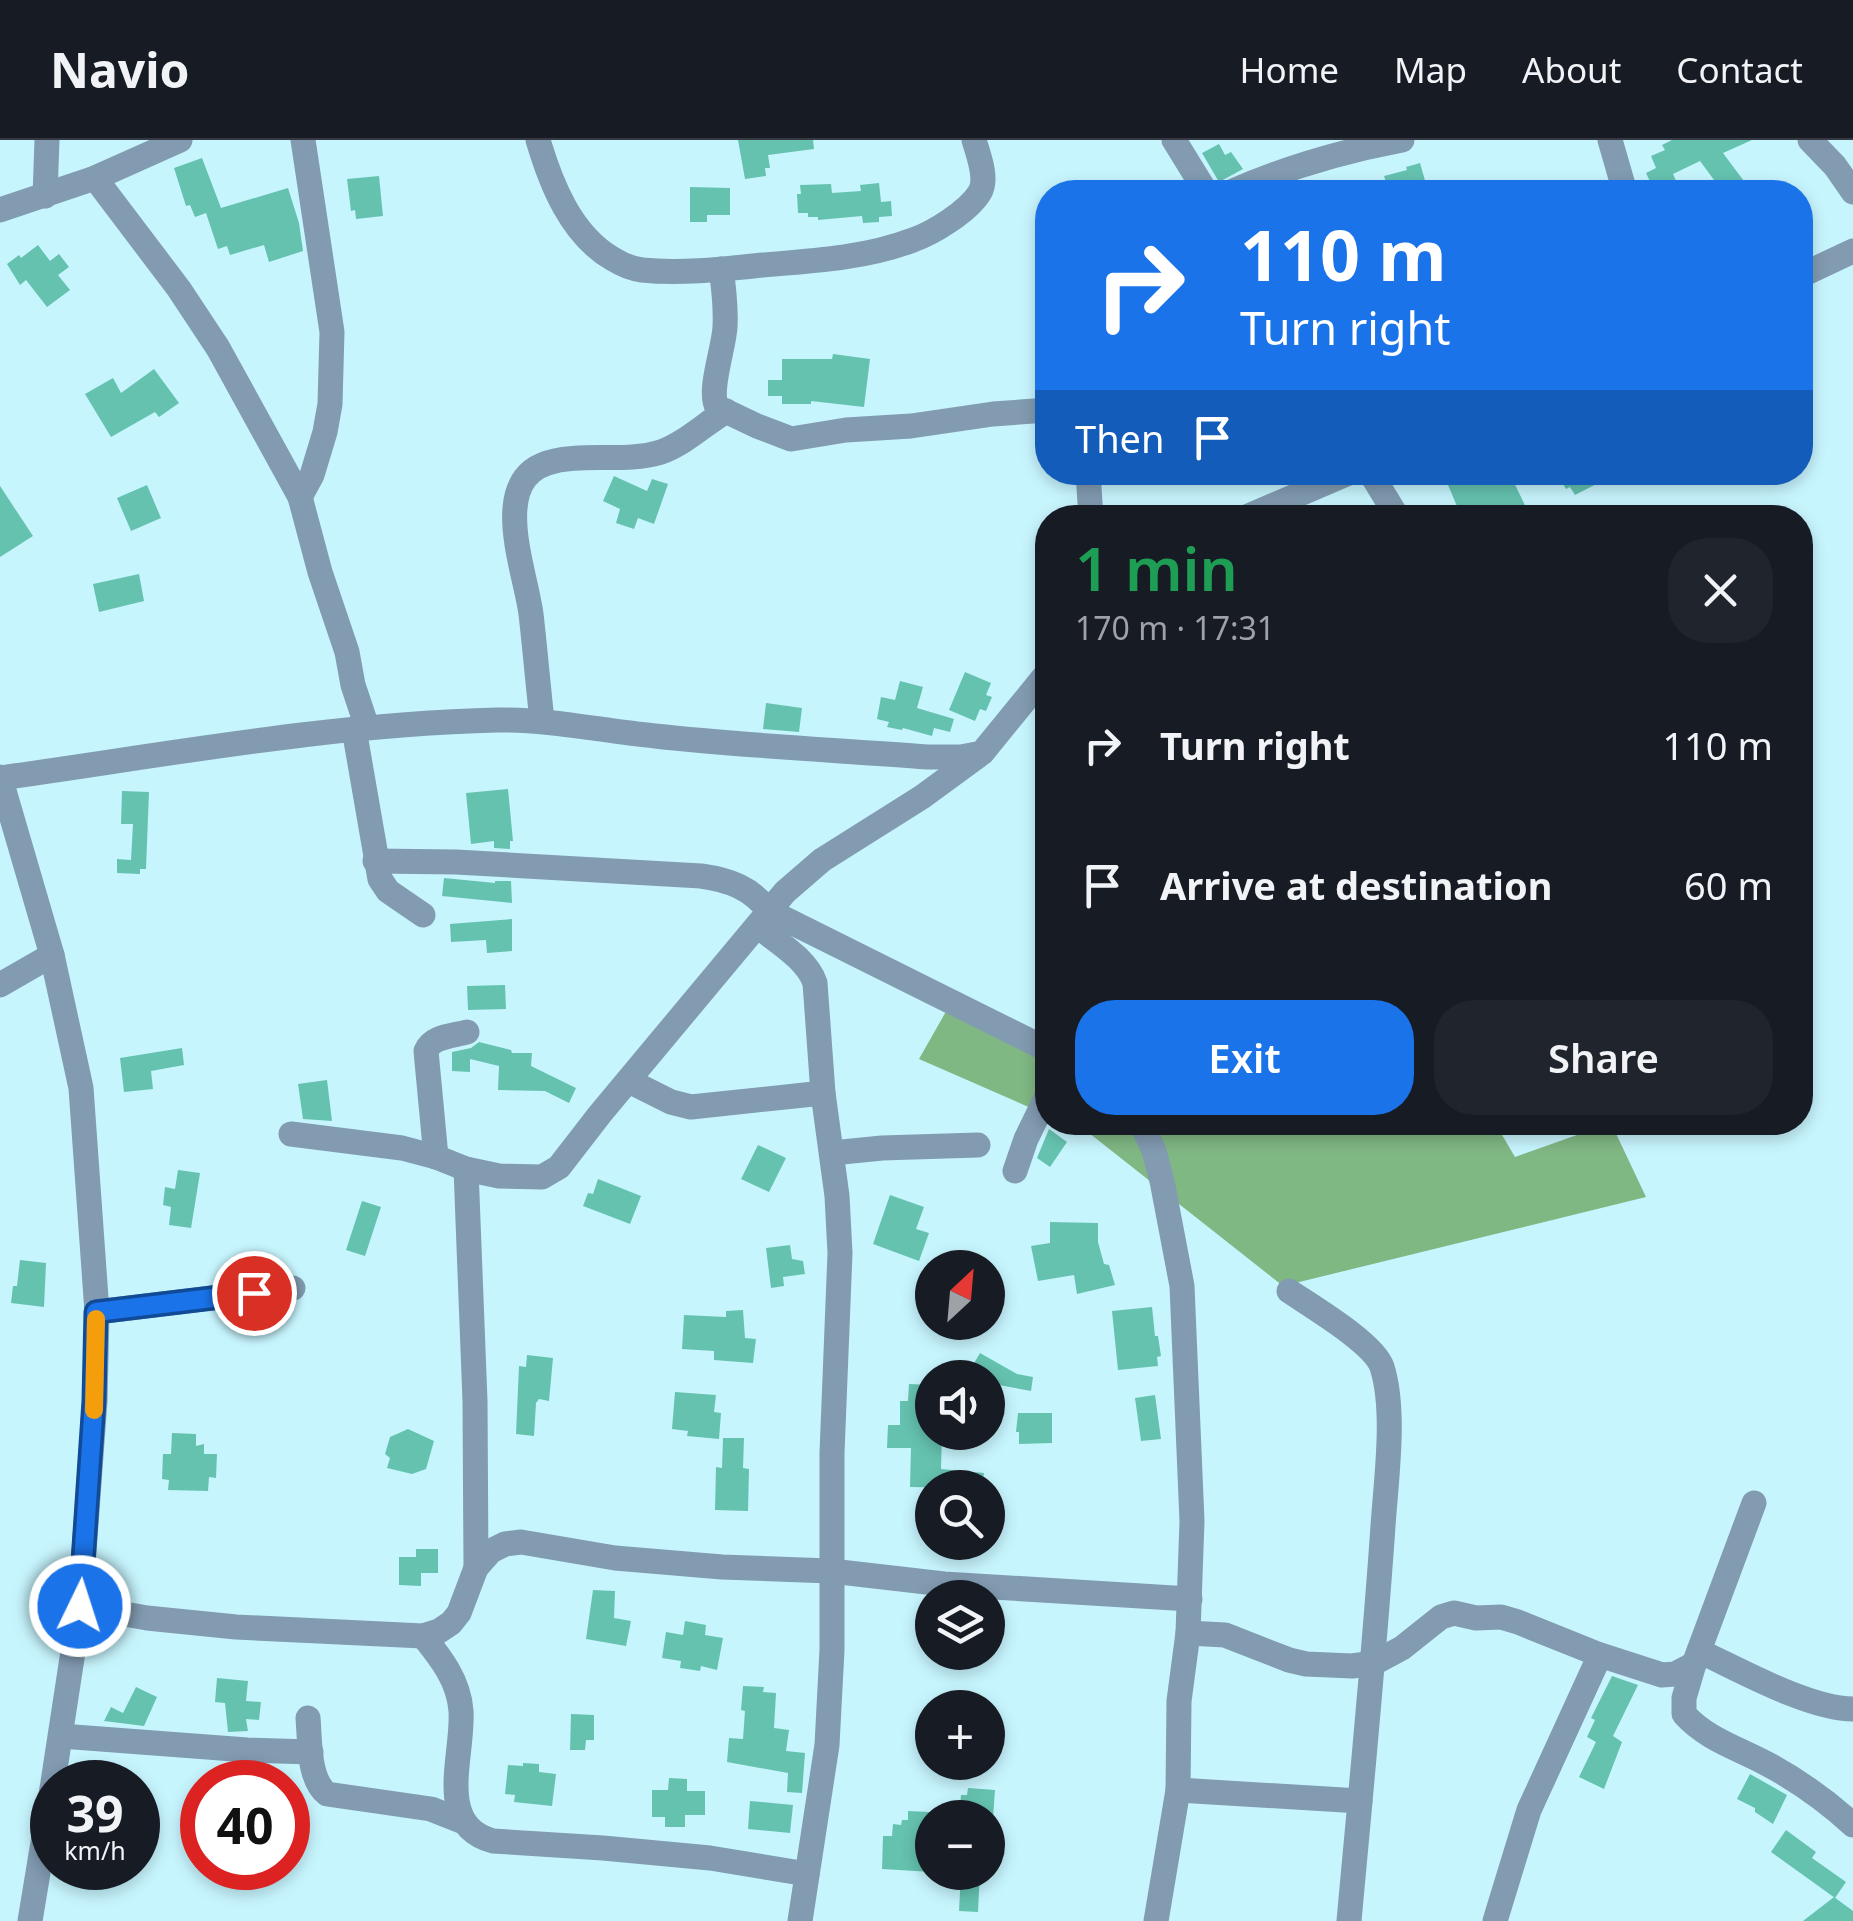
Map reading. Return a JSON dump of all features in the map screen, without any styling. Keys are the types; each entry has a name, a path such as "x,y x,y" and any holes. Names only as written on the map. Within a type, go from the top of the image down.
{"street":[{"path":"45,196 47,140"},
{"path":"0,210 95,178 180,140"},
{"path":"300,497 316,466 325,432 330,404 332,332 303,140"},
{"path":"538,140 562,203 586,237 612,259 638,270 808,262 873,252 914,240 956,216 980,192 982,169 974,140"},
{"path":"1174,140 1199,180"},
{"path":"1265,180 1344,152 1402,140"},
{"path":"1610,140 1622,180"},
{"path":"1810,140 1853,192"},
{"path":"95,178 218,348 300,497 347,652 376,861 383,886 424,915"},
{"path":"1813,270 1853,251"},
{"path":"721,269 726,296 725,329 713,393 717,407 726,412 791,439 1035,411"},
{"path":"542,720 531,611 514,518 516,500 527,474 555,460 613,459 661,452 726,412"},
{"path":"1283,505 1324,485"},
{"path":"292,1134 402,1148 499,1176 542,1176 559,1167 785,892 822,860 922,797 982,752 1035,688"},
{"path":"57,1760 80,1606 96,1312 81,1088 52,955 0,777 360,728 496,720 542,720 654,736 928,757 961,757 982,752"},
{"path":"376,861 456,862 724,879 758,898 764,919 812,973 840,1253 827,1745 800,1921"},
{"path":"764,919 1035,1044"},
{"path":"0,985 52,955"},
{"path":"436,1157 426,1050 434,1040 467,1032"},
{"path":"629,1081 671,1102 691,1107 823,1094"},
{"path":"1015,1171 1035,1121"},
{"path":"1147,1135 1162,1182 1182,1286 1192,1522 1188,1633 1179,1701 1178,1790 1156,1921"},
{"path":"832,1153 978,1146"},
{"path":"466,1169 475,1401 476,1568"},
{"path":"96,1312 293,1288"},
{"path":"1289,1290 1370,1348 1382,1367 1387,1395 1388,1441 1374,1663 1349,1921"},
{"path":"1754,1504 1696,1658 1684,1698 1684,1714 1708,1735 1794,1780 1853,1824"},
{"path":"80,1606 236,1627 423,1636 452,1624 476,1568 491,1552 505,1544 521,1542 615,1558 722,1568 832,1571 944,1584 1190,1599"},
{"path":"1188,1633 1224,1635 1306,1664 1374,1663 1454,1613 1476,1618 1502,1617 1662,1674 1676,1674 1696,1658"},
{"path":"423,1636 444,1661 456,1684 461,1709 457,1809 480,1838 710,1858 807,1874"},
{"path":"1495,1921 1535,1796 1600,1655"},
{"path":"1696,1658 1808,1700 1853,1709"},
{"path":"308,1718 311,1752 321,1789 328,1794 431,1809 464,1822"},
{"path":"61,1736 311,1752"},
{"path":"1178,1790 1360,1801"},
{"path":"30,1921 35,1890"}],"green space":[{"path":"948,1008 1035,1051 1035,1110 919,1059"},
{"path":"1092,1135 1502,1135 1515,1157 1577,1135 1617,1135 1646,1197 1283,1286"}],"building":[{"path":"738,140 813,140 814,149 768,155 770,168 765,168 766,176 745,179"},
{"path":"1672,140 1752,140 1723,153 1743,180 1714,180 1700,161 1673,174 1676,180 1649,180 1646,173 1656,168 1651,156 1665,150 1662,145"},
{"path":"1219,144 1225,155 1231,152 1243,169 1218,180 1202,153"},
{"path":"202,158 221,208 288,188 303,251 269,262 264,245 230,255 227,246 218,249 206,213 195,217 190,205 186,206 174,168"},
{"path":"1420,163 1425,180 1385,180 1384,176 1407,170 1406,167"},
{"path":"379,176 383,216 356,219 355,210 351,211 347,179"},
{"path":"879,183 881,202 891,201 892,216 879,217 879,222 863,223 862,216 818,220 808,217 808,213 798,213 800,185 831,184 832,193 861,191 860,185"},
{"path":"690,187 730,188 730,215 707,215 707,222 690,222"},
{"path":"38,245 50,261 59,254 69,267 58,275 70,290 47,307 26,280 20,285 7,264"},
{"path":"833,354 870,359 864,407 811,401 782,404 782,396 768,396 768,380 782,380 782,359 832,359"},
{"path":"154,369 179,403 159,417 155,412 111,437 85,394 113,378 121,393"},
{"path":"614,476 647,491 652,479 668,484 654,524 638,518 634,529 616,523 620,509 603,501"},
{"path":"147,485 161,518 131,531 117,498"},
{"path":"1448,485 1515,485 1525,505 1456,505"},
{"path":"1564,485 1595,485 1575,495 1570,487 1566,489"},
{"path":"0,486 33,536 0,557"},
{"path":"139,574 144,601 99,612 93,584"},
{"path":"965,672 991,683 986,695 992,697 986,711 980,709 975,721 949,710"},
{"path":"900,681 923,687 917,708 954,719 950,732 934,728 932,736 887,727 889,722 877,719 881,697 895,700"},
{"path":"766,703 802,708 799,732 763,729"},
{"path":"508,789 513,841 510,849 494,848 494,841 471,844 466,793"},
{"path":"122,791 149,792 146,869 140,869 140,874 117,873 117,859 131,860 133,824 121,824"},
{"path":"444,878 511,881 512,903 442,896"},
{"path":"512,919 512,951 487,953 486,940 451,942 450,924"},
{"path":"505,985 506,1009 468,1010 467,986"},
{"path":"479,1042 512,1053 532,1053 531,1066 576,1088 569,1103 545,1091 498,1090 499,1066 470,1059 470,1072 452,1071 452,1052"},
{"path":"182,1048 184,1065 151,1071 153,1089 124,1092 120,1058"},
{"path":"327,1080 332,1121 303,1119 298,1084"},
{"path":"1047,1135 1057,1135 1067,1142 1050,1167 1037,1158"},
{"path":"758,1145 786,1158 769,1192 741,1179"},
{"path":"178,1170 200,1173 191,1228 169,1225 171,1207 163,1205 165,1187 175,1189"},
{"path":"598,1179 641,1196 630,1224 583,1206"},
{"path":"890,1195 924,1207 916,1229 929,1233 923,1250 915,1250 915,1260 873,1244"},
{"path":"362,1201 381,1207 365,1256 346,1250"},
{"path":"1050,1222 1098,1223 1104,1264 1109,1265 1115,1285 1077,1294 1074,1275 1038,1281 1031,1246 1050,1243"},
{"path":"790,1245 792,1259 803,1261 805,1274 783,1277 784,1286 771,1288 766,1248"},
{"path":"20,1260 46,1263 44,1307 11,1303"},
{"path":"1152,1307 1161,1356 1157,1357 1158,1366 1118,1370 1112,1311"},
{"path":"743,1310 745,1338 756,1339 753,1363 714,1360 714,1351 682,1349 684,1315 726,1317 726,1311"},
{"path":"527,1355 553,1358 549,1401 539,1399 536,1403 534,1436 516,1434 519,1366 526,1367"},
{"path":"1005,1367 1033,1377 1031,1391 1005,1386"},
{"path":"909,1384 915,1384 915,1450 942,1450 941,1469 952,1470 915,1470 915,1487 910,1487 911,1448 887,1448 888,1425 900,1425 900,1401 908,1401"},
{"path":"675,1392 716,1395 714,1412 721,1413 719,1439 687,1436 688,1431 672,1429"},
{"path":"1155,1395 1161,1439 1141,1441 1135,1398"},
{"path":"1018,1413 1052,1413 1052,1443 1019,1444"},
{"path":"408,1429 434,1441 426,1469 412,1474 387,1468 390,1458 385,1454 390,1437"},
{"path":"172,1433 196,1434 196,1446 204,1444 204,1454 217,1454 216,1478 209,1477 208,1491 168,1490 169,1480 162,1479 163,1454 171,1454"},
{"path":"723,1438 744,1438 743,1468 749,1469 748,1511 715,1510 716,1467 722,1468"},
{"path":"416,1549 438,1549 438,1573 421,1573 421,1586 399,1585 399,1557 416,1557"},
{"path":"593,1590 615,1591 614,1618 631,1621 626,1646 586,1639"},
{"path":"685,1621 706,1625 705,1635 723,1638 717,1670 701,1666 700,1671 680,1668 681,1661 662,1658 666,1632 683,1635"},
{"path":"1612,1676 1638,1685 1613,1736 1622,1742 1604,1789 1579,1777 1596,1742 1587,1737 1595,1720 1591,1718"},
{"path":"217,1678 248,1681 246,1701 261,1702 259,1720 246,1719 248,1731 228,1732 225,1703 215,1702"},
{"path":"743,1686 764,1687 763,1692 776,1693 774,1728 789,1730 786,1751 805,1753 802,1793 787,1792 788,1773 727,1762 729,1738 743,1739"},
{"path":"136,1687 157,1697 144,1726 104,1721 111,1707 123,1713"},
{"path":"571,1714 594,1715 594,1740 586,1740 585,1750 570,1750"},
{"path":"539,1764 539,1772 556,1774 552,1806 514,1802 515,1795 505,1794 508,1765"},
{"path":"1750,1774 1787,1795 1773,1824 1737,1799"},
{"path":"669,1778 687,1779 687,1791 705,1791 705,1815 685,1815 685,1827 665,1827 665,1817 652,1817 652,1790 668,1790"},
{"path":"968,1788 995,1790 994,1800 961,1800 961,1795 967,1795"},
{"path":"750,1801 793,1805 790,1833 748,1829"},
{"path":"908,1811 915,1811 915,1871 882,1869 883,1836 892,1836 893,1824 901,1825 902,1820 908,1820"},
{"path":"1786,1830 1816,1852 1812,1858 1846,1882 1835,1898 1771,1852"},
{"path":"960,1890 979,1890 978,1912 959,1911"},
{"path":"1834,1897 1853,1911 1853,1921 1803,1921"}],"slow traffic":[{"path":"94,1410 96,1319"}],"route":[{"path":"80,1606 96,1312 254,1293"}]}
